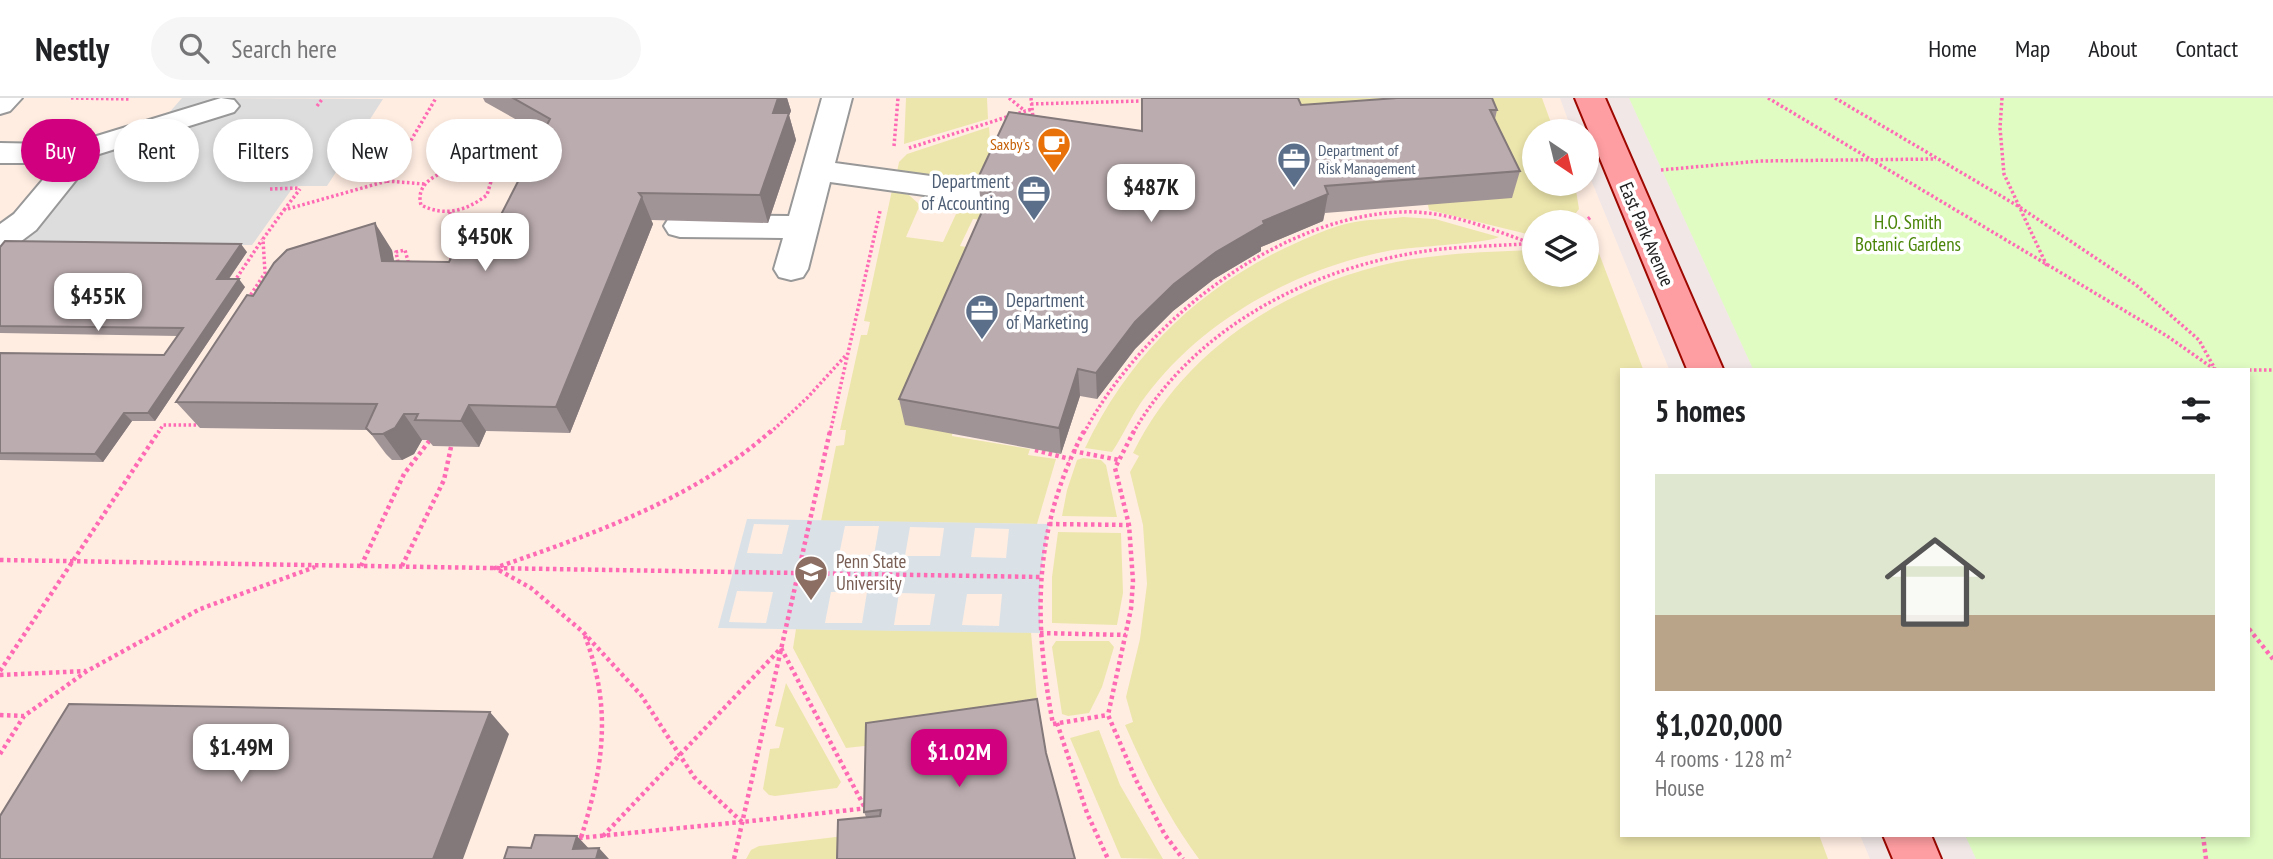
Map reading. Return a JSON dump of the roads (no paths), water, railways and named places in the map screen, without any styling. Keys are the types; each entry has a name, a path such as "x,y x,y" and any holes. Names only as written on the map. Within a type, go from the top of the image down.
{"main road":[{"name":"East Park Avenue","path":"1590,98 1705,368"},
{"path":"1908,837 1917,859"}],"street":[{"path":"0,105 7,98"},
{"path":"791,269 837,98"},
{"path":"100,143 191,113 224,106"},
{"path":"0,153 21,153"},
{"path":"818,170 982,193"},
{"path":"0,240 24,222 58,182"},
{"path":"680,226 802,227"}],"place":[{"name":"Saxby's","path":"1054,174"},
{"name":"Department of Risk Management","path":"1294,189"},
{"name":"Department of Accounting","path":"1034,222"},
{"name":"Department of Marketing","path":"982,341"},
{"name":"Penn State University","path":"811,602"}],"park label":[{"name":"H.O. Smith Botanic Gardens","path":"1908,233"}]}
